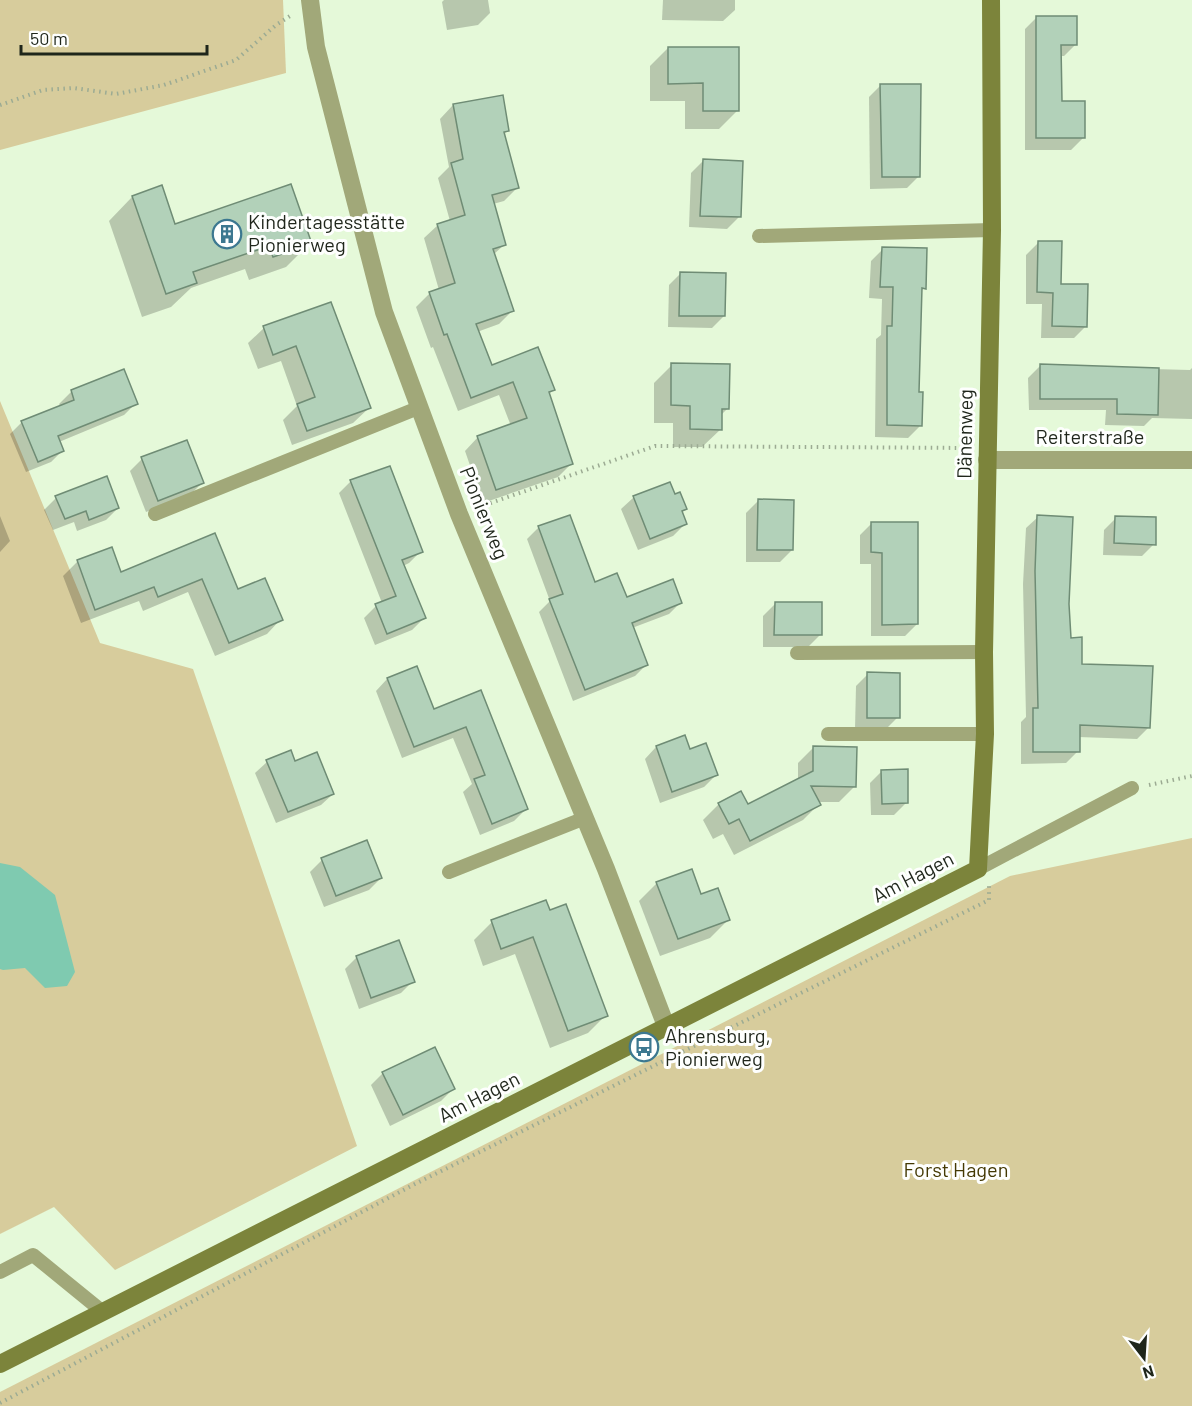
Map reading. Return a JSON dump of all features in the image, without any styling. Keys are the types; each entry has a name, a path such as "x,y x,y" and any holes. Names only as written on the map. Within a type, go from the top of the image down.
{"street":[{"name":"Dänenweg","path":"978,869 985,734 984,652 992,230 991,0"},
{"name":"Pionierweg","path":"310,5 316,47 380,300 459,514 585,818 666,1026"},
{"name":"Reiterstraße","path":"987,454 1192,460"},
{"name":"Am Hagen","path":"0,1364 978,869"}],"lane":[{"path":"759,236 992,230"},
{"path":"156,514 418,408"},
{"path":"797,653 984,652"},
{"path":"828,734 985,734"},
{"path":"978,869 1132,788"},
{"path":"449,872 585,818"},
{"path":"0,1272 33,1255 103,1312"}],"path":[{"path":"0,105 43,90 74,88 116,94 164,85 236,60 276,25 310,5"},
{"path":"459,514 655,446 987,454"},
{"path":"1132,788 1192,776"},
{"path":"0,1403 413,1185 989,900 989,878 978,869"}],"green space":[{"path":"0,0 283,0 286,73 0,150"},
{"path":"0,401 100,643 193,669 357,1146 115,1270 54,1207 0,1234"},
{"name":"Forst Hagen","path":"1192,838 1192,1406 0,1406 0,1392 1010,876"}],"shaded area":[{"path":"0,863 20,867 55,895 75,972 67,986 45,988 25,968 0,969"}],"building":[{"path":"1036,16 1077,16 1077,45 1061,45 1062,101 1085,101 1085,138 1036,138"},
{"path":"668,47 739,47 739,111 703,111 703,83 668,84"},
{"path":"880,84 921,84 920,177 882,177"},
{"path":"503,95 509,131 504,132 519,188 492,195 506,245 493,249 514,311 476,324 492,365 538,347 555,390 549,392 573,464 496,490 477,436 527,418 513,382 471,398 447,334 444,335 429,292 455,283 437,224 465,215 451,163 463,159 453,104"},
{"path":"703,159 743,161 741,217 700,216"},
{"name":"Kindertagesstätte Pionierweg","path":"291,184 312,244 273,257 269,246 193,272 197,283 166,294 132,196 162,185 175,224"},
{"path":"1038,241 1062,241 1061,284 1088,284 1087,327 1052,326 1053,293 1037,292"},
{"path":"882,247 927,248 926,289 922,288 919,392 923,392 922,426 887,425 887,326 892,326 893,287 880,287"},
{"path":"680,272 726,273 725,316 679,316"},
{"path":"331,302 371,408 307,431 297,404 315,397 296,346 273,355 263,326"},
{"path":"671,363 730,364 729,409 722,409 722,430 690,429 690,406 671,405"},
{"path":"1040,364 1159,368 1158,415 1117,414 1117,399 1040,399"},
{"path":"124,369 138,404 58,436 64,451 38,462 21,421 74,400 71,390"},
{"path":"187,440 204,483 158,501 141,457"},
{"path":"390,466 423,552 402,560 426,618 387,634 375,604 396,596 350,480"},
{"path":"107,476 119,508 89,520 86,511 65,519 55,496"},
{"path":"670,482 675,494 680,492 687,509 682,511 687,524 650,539 633,496"},
{"path":"758,499 794,500 793,550 757,550"},
{"path":"570,515 595,582 617,573 627,597 673,579 682,603 632,623 648,665 585,690 549,599 563,594 538,526"},
{"path":"1037,515 1073,517 1069,604 1071,638 1082,637 1082,664 1153,666 1150,728 1080,725 1080,752 1033,752 1033,708 1038,708 1035,571"},
{"path":"1115,516 1156,517 1156,545 1114,543"},
{"path":"871,522 918,522 918,624 882,625 882,553 871,552"},
{"path":"215,533 238,589 265,578 283,620 229,643 202,579 158,597 154,587 95,610 77,560 112,547 121,572"},
{"path":"775,602 822,602 822,635 774,635"},
{"path":"417,666 434,709 481,690 528,809 492,824 474,779 485,775 466,727 414,747 387,678"},
{"path":"867,672 900,673 900,718 867,718"},
{"path":"685,735 690,749 706,743 718,775 672,792 656,746"},
{"path":"813,746 857,747 856,787 811,786 821,805 750,841 739,819 729,824 718,803 741,791 748,804 813,771"},
{"path":"291,750 295,761 317,752 334,794 288,812 266,760"},
{"path":"908,769 908,803 882,804 881,770"},
{"path":"367,840 382,878 336,896 321,858"},
{"path":"692,869 701,894 718,888 730,920 678,939 656,882"},
{"path":"546,900 550,910 566,904 608,1016 568,1031 533,937 501,949 491,920"},
{"path":"399,940 415,982 371,998 356,956"},
{"path":"435,1047 455,1089 403,1115 382,1072"}],"place":[{"name":"Kindertagesstätte Pionierweg","path":"227,234"},
{"name":"Ahrensburg, Pionierweg","path":"644,1047"}]}
